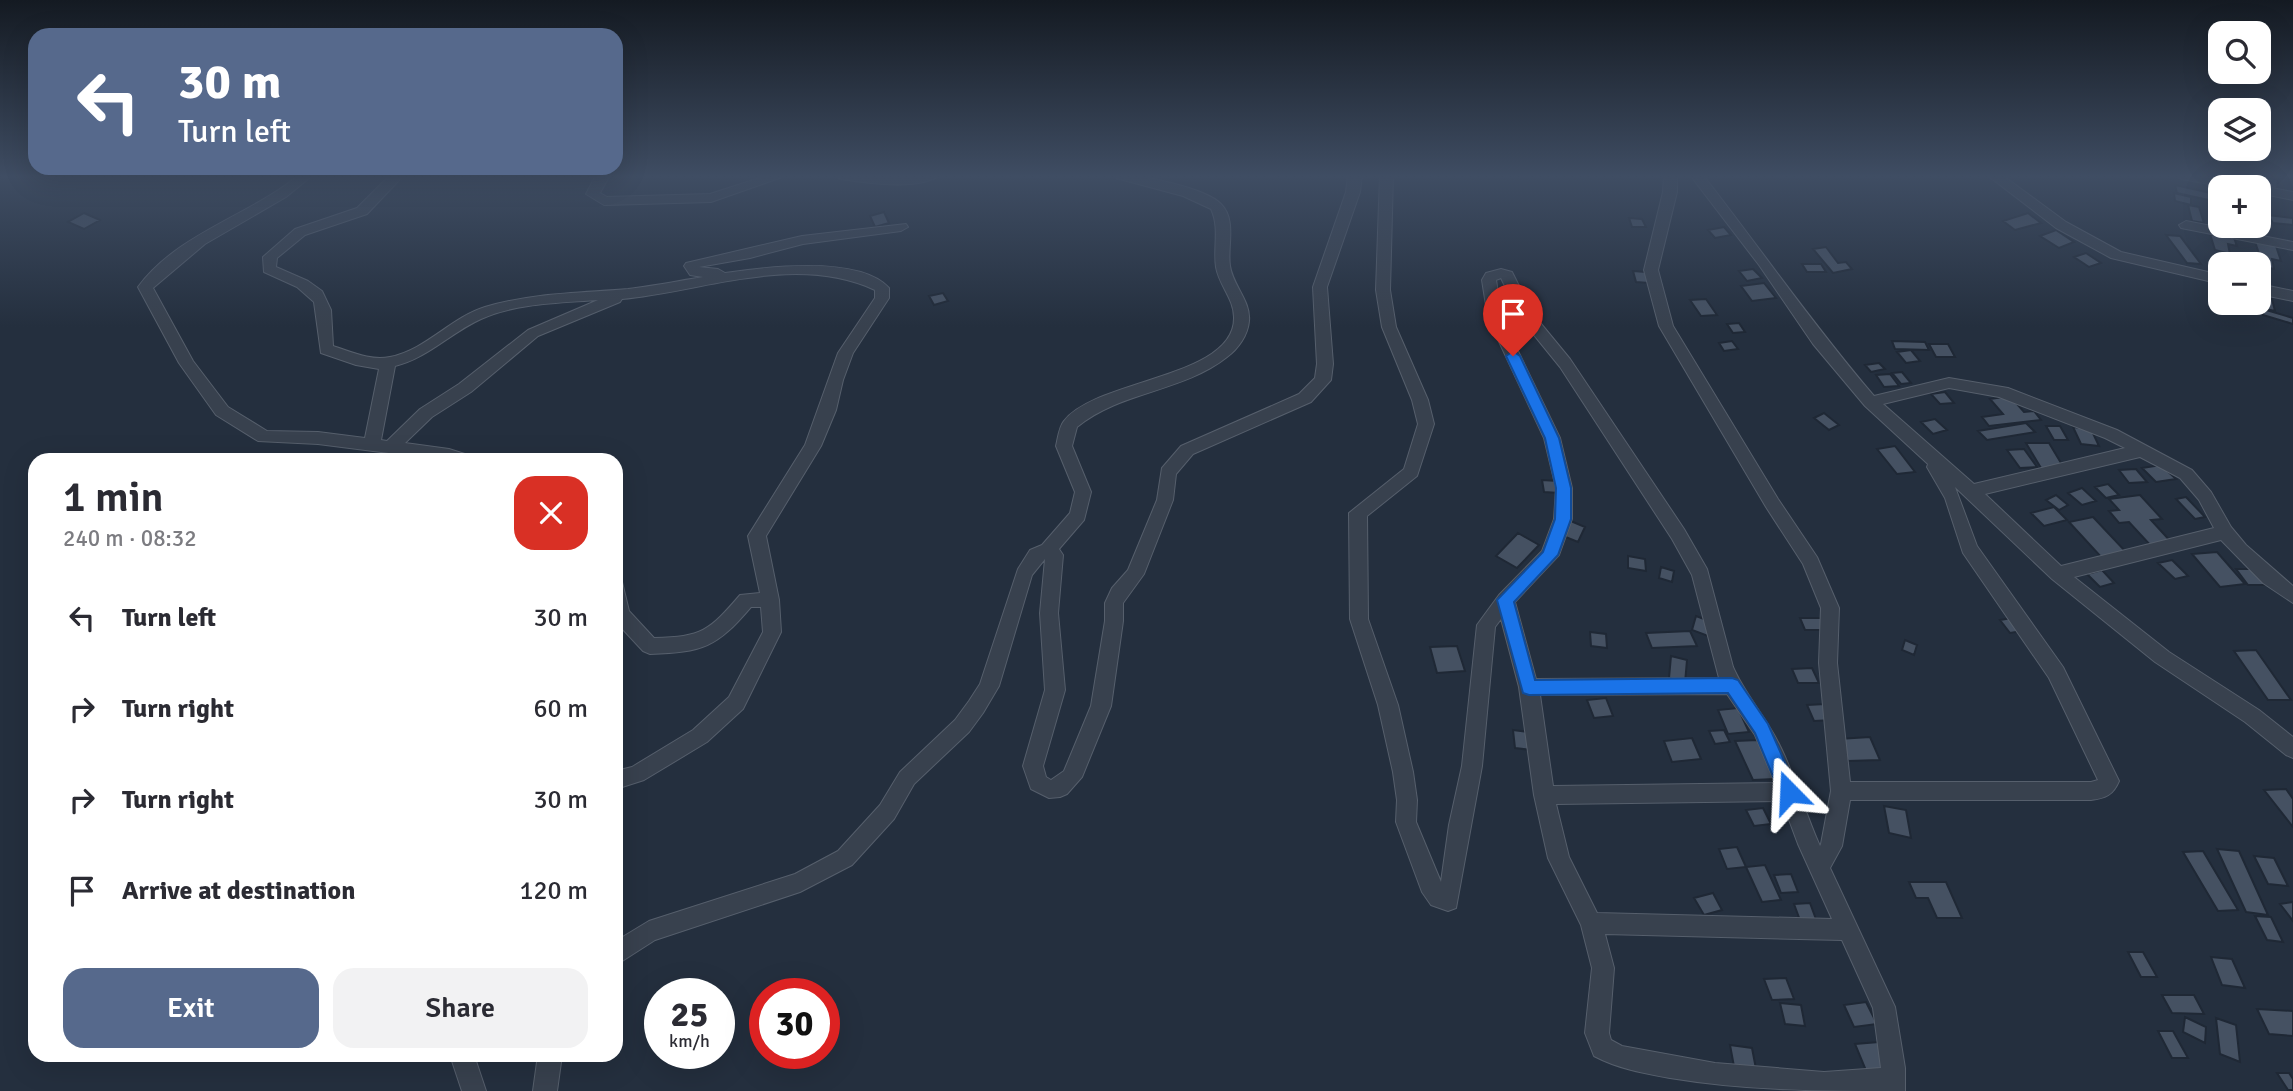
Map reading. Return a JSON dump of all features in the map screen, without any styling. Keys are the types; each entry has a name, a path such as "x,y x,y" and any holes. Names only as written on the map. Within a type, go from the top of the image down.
{"street":[{"path":"225,226 181,253 145,287 187,363 222,411 264,437 318,438 434,453"},
{"path":"318,226 300,232 270,257 269,269 312,288 324,309 323,333 326,349 360,361 388,363 442,339 472,317 511,305 579,295 631,293 754,272"},
{"path":"623,949 649,932 800,882 845,858 887,812 907,778 962,726 989,686 1024,574 1036,555 1048,550 1078,515 1083,492 1064,446 1070,424 1106,401 1200,367 1235,344 1242,324 1240,304 1224,277 1220,226"},
{"path":"1048,550 1054,555 1049,613 1055,690 1033,766 1038,783 1049,789 1060,788 1072,777 1101,706 1114,621 1114,603 1118,593 1135,574 1165,500 1168,472 1187,450 1305,398 1323,380 1325,365 1320,288 1341,226"},
{"path":"1385,226 1383,290 1389,327 1420,400 1426,424 1410,472 1358,513 1359,619 1388,705 1403,772 1407,800 1406,822 1412,844 1430,885 1444,902 1448,901 1459,825 1472,766 1486,625 1505,600 1550,555 1563,519 1564,488 1552,438 1495,318 1489,280 1491,276 1501,273 1507,275 1525,316 1565,363 1678,534 1701,574 1724,667 1732,686 1762,729 1819,867 1884,1007 1893,1085 1824,1084 1715,1075 1620,1057 1602,1048 1597,1033 1603,968 1591,923 1559,858 1544,795 1529,687 1505,600"},
{"path":"1662,226 1651,270 1666,327 1772,503 1811,562 1830,608 1828,663 1841,790 1831,846 1819,867"},
{"path":"1736,226 1818,340 1871,402 2059,574 2162,657 2252,716 2291,746"},
{"path":"2063,226 2116,255 2208,277"},
{"path":"2191,226 2293,246"},
{"path":"623,778 636,774 700,736 736,703 772,632 770,600 757,536 777,508 813,446 846,353 882,298 882,288 870,280 814,269 695,272 691,266 802,240 901,228"},
{"path":"2271,291 2293,296"},
{"path":"391,447 426,413 465,388 533,332 631,293"},
{"path":"372,445 388,363"},
{"path":"1871,402 1949,383 2001,392 2110,434 2186,474 2205,496 2225,532 2269,578 2293,596"},
{"path":"1971,491 2139,451"},
{"path":"1841,790 2091,791 2103,789 2109,780 2056,673 1969,548 1953,498 1927,454"},
{"path":"2059,574 2225,532"},
{"path":"623,617 650,646 690,645 722,628 746,600 770,600"},
{"path":"1529,687 1732,686"},
{"path":"1544,795 1789,792"},
{"path":"1591,923 1849,930"},
{"path":"464,1062 474,1091"},
{"path":"545,1091 549,1062"}],"building":[{"path":"2010,226 2030,226 2015,230"},
{"path":"1724,227 1731,235 1715,238 1708,230"},
{"path":"2056,230 2074,242 2059,248 2040,236"},
{"path":"2166,235 2180,236 2201,264 2187,263"},
{"path":"2211,238 2234,238 2237,246 2228,244 2230,252 2215,250"},
{"path":"2255,242 2276,246 2281,261 2272,259 2274,269 2271,268 2271,252 2259,252"},
{"path":"1826,247 1838,263 1846,262 1852,269 1833,273 1813,249"},
{"path":"2086,253 2101,263 2089,267 2074,257"},
{"path":"1802,264 1821,264 1826,272 1807,272"},
{"path":"1753,269 1762,278 1747,281 1739,271"},
{"path":"1633,271 1646,272 1649,283 1636,282"},
{"path":"1764,283 1776,298 1752,301 1741,286"},
{"path":"943,293 948,301 934,305 929,296"},
{"path":"1706,299 1717,315 1701,316 1690,300"},
{"path":"2271,311 2293,318 2293,324 2263,315 2271,315"},
{"path":"1739,323 1745,332 1733,333 1727,324"},
{"path":"1732,341 1738,349 1724,351 1719,343"},
{"path":"1892,341 1925,342 1929,350 1895,349"},
{"path":"1929,344 1948,344 1955,357 1936,357"},
{"path":"1911,350 1920,361 1906,363 1897,352"},
{"path":"1879,363 1885,369 1871,372 1865,365"},
{"path":"1902,372 1911,383 1901,384 1892,373"},
{"path":"1890,374 1899,386 1884,387 1876,375"},
{"path":"1945,392 1954,403 1940,404 1931,394"},
{"path":"2010,396 2024,412 2034,411 2041,420 1989,426 1982,417 2003,414 1990,399"},
{"path":"1824,413 1839,425 1829,430 1814,418"},
{"path":"1935,419 1947,430 1933,434 1921,422"},
{"path":"2026,423 2035,432 1987,440 1978,431"},
{"path":"2046,426 2060,426 2068,440 2054,440"},
{"path":"2073,427 2091,429 2099,446 2081,444"},
{"path":"2026,443 2049,443 2064,468 2041,468"},
{"path":"1895,446 1915,472 1897,474 1877,449"},
{"path":"2024,449 2037,467 2020,468 2007,450"},
{"path":"2161,465 2176,479 2156,482 2142,468"},
{"path":"2136,469 2147,482 2129,483 2119,470"},
{"path":"1542,480 1558,481 1559,493 1544,492"},
{"path":"2108,484 2119,495 2106,498 2095,487"},
{"path":"2082,488 2096,501 2082,505 2068,493"},
{"path":"2056,495 2068,505 2059,510 2046,500"},
{"path":"2140,495 2162,519 2151,520 2173,544 2152,547 2129,522 2119,523 2109,511 2119,510 2109,499"},
{"path":"2186,497 2205,517 2195,519 2176,499"},
{"path":"2054,507 2067,520 2044,526 2031,513"},
{"path":"2093,517 2127,553 2102,558 2069,522"},
{"path":"1566,519 1585,527 1578,542 1558,534"},
{"path":"1518,533 1539,545 1517,568 1496,556"},
{"path":"2217,552 2245,584 2220,587 2192,554"},
{"path":"1628,556 1645,559 1646,571 1628,568"},
{"path":"2172,560 2188,576 2175,579 2158,563"},
{"path":"1661,567 1674,571 1672,582 1659,578"},
{"path":"2236,569 2256,569 2268,585 2248,585"},
{"path":"2102,570 2114,583 2100,587 2087,574"},
{"path":"1696,616 1712,622 1708,636 1692,630"},
{"path":"1800,618 1821,618 1826,630 1805,630"},
{"path":"2012,618 2022,631 2010,633 2000,620"},
{"path":"1690,631 1697,646 1652,648 1646,633"},
{"path":"1590,632 1606,634 1607,648 1591,646"},
{"path":"1905,640 1917,645 1914,655 1902,650"},
{"path":"1457,646 1465,671 1437,673 1430,647"},
{"path":"2256,650 2291,700 2268,700 2234,651"},
{"path":"1671,656 1687,660 1685,683 1669,678"},
{"path":"1812,668 1819,683 1798,683 1792,669"},
{"path":"1606,698 1613,716 1594,718 1587,700"},
{"path":"1825,704 1833,720 1814,721 1807,705"},
{"path":"1738,708 1749,732 1728,734 1718,710"},
{"path":"1513,730 1529,732 1531,750 1515,748"},
{"path":"1724,730 1730,742 1715,744 1709,731"},
{"path":"1870,737 1880,760 1848,761 1838,739"},
{"path":"1692,738 1701,759 1672,762 1664,741"},
{"path":"1758,740 1775,779 1753,780 1735,741"},
{"path":"2286,789 2293,799 2293,827 2264,790"},
{"path":"1884,806 1906,810 1911,838 1889,833"},
{"path":"1763,808 1771,824 1754,826 1746,810"},
{"path":"1737,847 1746,867 1727,869 1719,849"},
{"path":"2217,849 2239,851 2268,915 2246,912"},
{"path":"2203,851 2238,910 2218,911 2183,852"},
{"path":"2254,856 2274,858 2288,886 2268,884"},
{"path":"1765,865 1781,900 1762,902 1746,867"},
{"path":"1791,874 1798,892 1781,893 1774,875"},
{"path":"1909,882 1946,882 1962,918 1937,918 1928,898 1916,898"},
{"path":"1713,893 1722,910 1704,915 1694,898"},
{"path":"2293,902 2293,921 2280,904"},
{"path":"1810,903 1817,922 1801,923 1794,904"},
{"path":"2255,916 2271,917 2283,942 2267,940"},
{"path":"2128,952 2143,952 2157,977 2141,977"},
{"path":"2211,957 2232,959 2245,988 2222,985"},
{"path":"1786,978 1794,999 1772,1000 1764,979"},
{"path":"2162,995 2194,995 2204,1014 2172,1013"},
{"path":"1866,1002 1877,1024 1854,1027 1844,1005"},
{"path":"1780,1003 1801,1005 1805,1026 1785,1024"},
{"path":"2257,1009 2293,1011 2293,1036 2269,1034"},
{"path":"2185,1017 2206,1027 2205,1043 2183,1032"},
{"path":"2216,1018 2236,1025 2240,1062 2220,1054"},
{"path":"2158,1031 2173,1031 2188,1058 2172,1058"},
{"path":"1879,1042 1892,1072 1867,1073 1855,1044"},
{"path":"1730,1045 1752,1048 1757,1074 1735,1072"},
{"path":"2277,1073 2289,1073 2293,1079 2293,1090 2288,1090"}],"route":[{"path":"1513,356 1552,438 1564,488 1563,519 1550,555 1505,600 1529,687 1732,686 1762,729 1789,792"}]}
